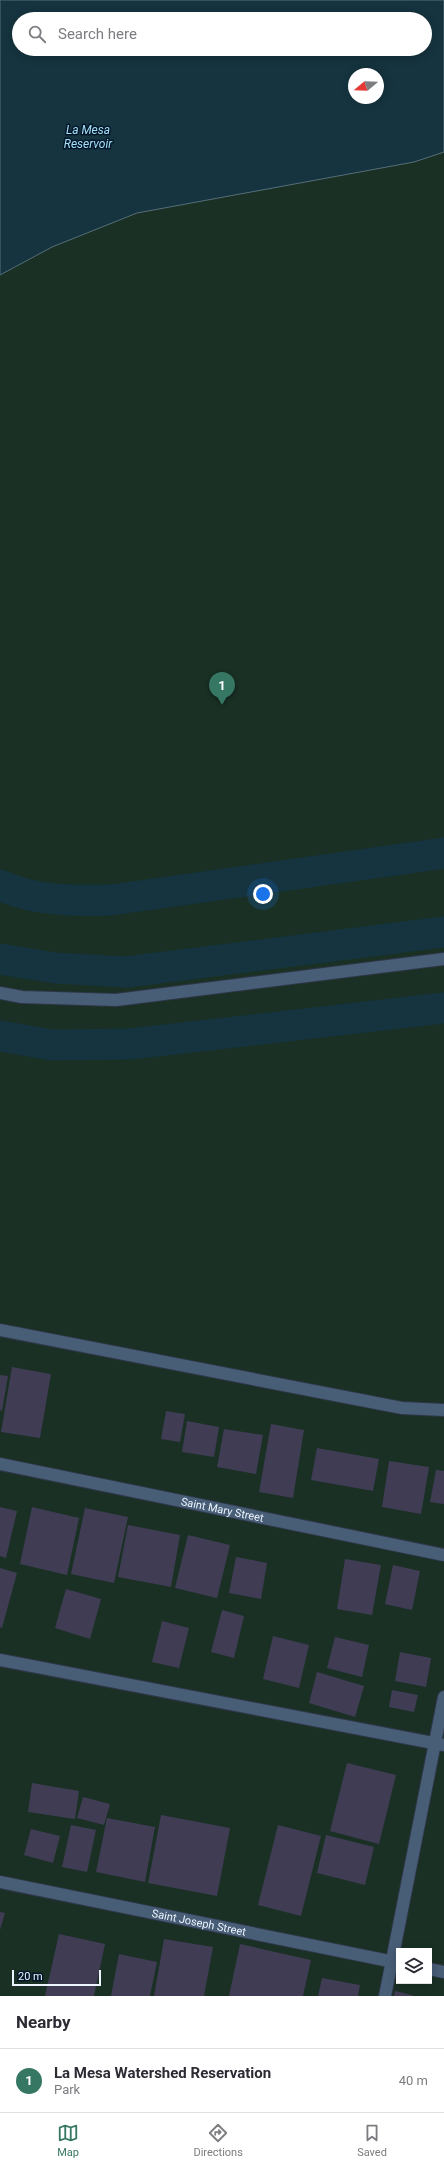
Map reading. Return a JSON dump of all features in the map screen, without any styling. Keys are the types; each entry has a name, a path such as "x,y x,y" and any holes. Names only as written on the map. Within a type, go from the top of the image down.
{"street":[{"path":"0,993 22,997 116,1000 444,959"},
{"path":"0,1330 402,1408 444,1410"},
{"name":"Saint Mary Street","path":"0,1464 444,1556"},
{"path":"0,1660 439,1744"},
{"path":"399,1948 439,1744 444,1697"},
{"name":"Saint Joseph Street","path":"0,1882 396,1962"},
{"path":"385,1996 396,1962"},
{"path":"432,1970 444,1972"}],"green space":[{"path":"0,0 444,0 444,1996 0,1996"}],"water":[{"name":"La Mesa Reservoir","path":"0,0 444,0 444,152 414,162 137,213 52,247 0,275"}],"building":[{"path":"12,1367 51,1374 40,1438 1,1432"},
{"path":"0,1375 8,1376 2,1411 0,1410"},
{"path":"166,1411 185,1414 180,1442 161,1439"},
{"path":"187,1421 219,1427 214,1457 182,1452"},
{"path":"271,1424 304,1430 293,1498 259,1492"},
{"path":"224,1429 263,1435 256,1474 217,1467"},
{"path":"317,1448 379,1459 373,1491 311,1480"},
{"path":"389,1461 429,1467 421,1514 382,1507"},
{"path":"436,1470 444,1471 444,1504 430,1502"},
{"path":"0,1507 17,1511 6,1558 0,1556"},
{"path":"32,1507 79,1518 67,1575 20,1564"},
{"path":"85,1508 128,1517 114,1583 71,1574"},
{"path":"128,1525 180,1535 171,1587 118,1577"},
{"path":"188,1535 230,1545 217,1598 175,1588"},
{"path":"236,1557 267,1563 261,1599 229,1593"},
{"path":"345,1559 381,1565 372,1615 337,1609"},
{"path":"393,1565 420,1571 412,1610 385,1604"},
{"path":"0,1568 17,1573 2,1628 0,1627"},
{"path":"66,1589 101,1599 90,1639 55,1628"},
{"path":"222,1610 244,1616 234,1658 211,1652"},
{"path":"162,1621 189,1628 179,1668 152,1662"},
{"path":"273,1636 309,1645 299,1688 263,1679"},
{"path":"335,1637 369,1645 362,1677 327,1668"},
{"path":"400,1652 431,1658 426,1687 395,1681"},
{"path":"317,1672 364,1686 355,1717 309,1703"},
{"path":"392,1690 418,1695 414,1712 389,1707"},
{"path":"347,1763 396,1775 379,1844 330,1831"},
{"path":"32,1783 79,1791 75,1819 28,1812"},
{"path":"83,1797 110,1804 104,1825 77,1818"},
{"path":"161,1815 230,1828 217,1896 148,1883"},
{"path":"107,1818 155,1827 145,1882 96,1872"},
{"path":"71,1825 96,1830 87,1872 62,1867"},
{"path":"278,1825 321,1836 301,1916 258,1905"},
{"path":"31,1829 60,1836 53,1863 24,1855"},
{"path":"326,1835 374,1847 365,1885 317,1873"},
{"path":"0,1912 5,1913 0,1930"},
{"path":"59,1934 105,1944 94,1996 45,1996"},
{"path":"164,1939 213,1947 204,1996 154,1996"},
{"path":"240,1944 311,1960 303,1996 229,1996"},
{"path":"119,1954 157,1962 150,1996 111,1996"},
{"path":"322,1978 360,1985 358,1996 318,1996"},
{"path":"395,1991 412,1995 412,1996 394,1996"}],"waterway":[{"path":"0,885 26,894 54,899 111,900 444,853"},
{"path":"0,959 55,968 126,972 444,932"},
{"path":"0,1036 52,1045 130,1044 444,1008"}],"place":[{"name":"La Mesa Watershed Reservation","path":"222,705"}]}
